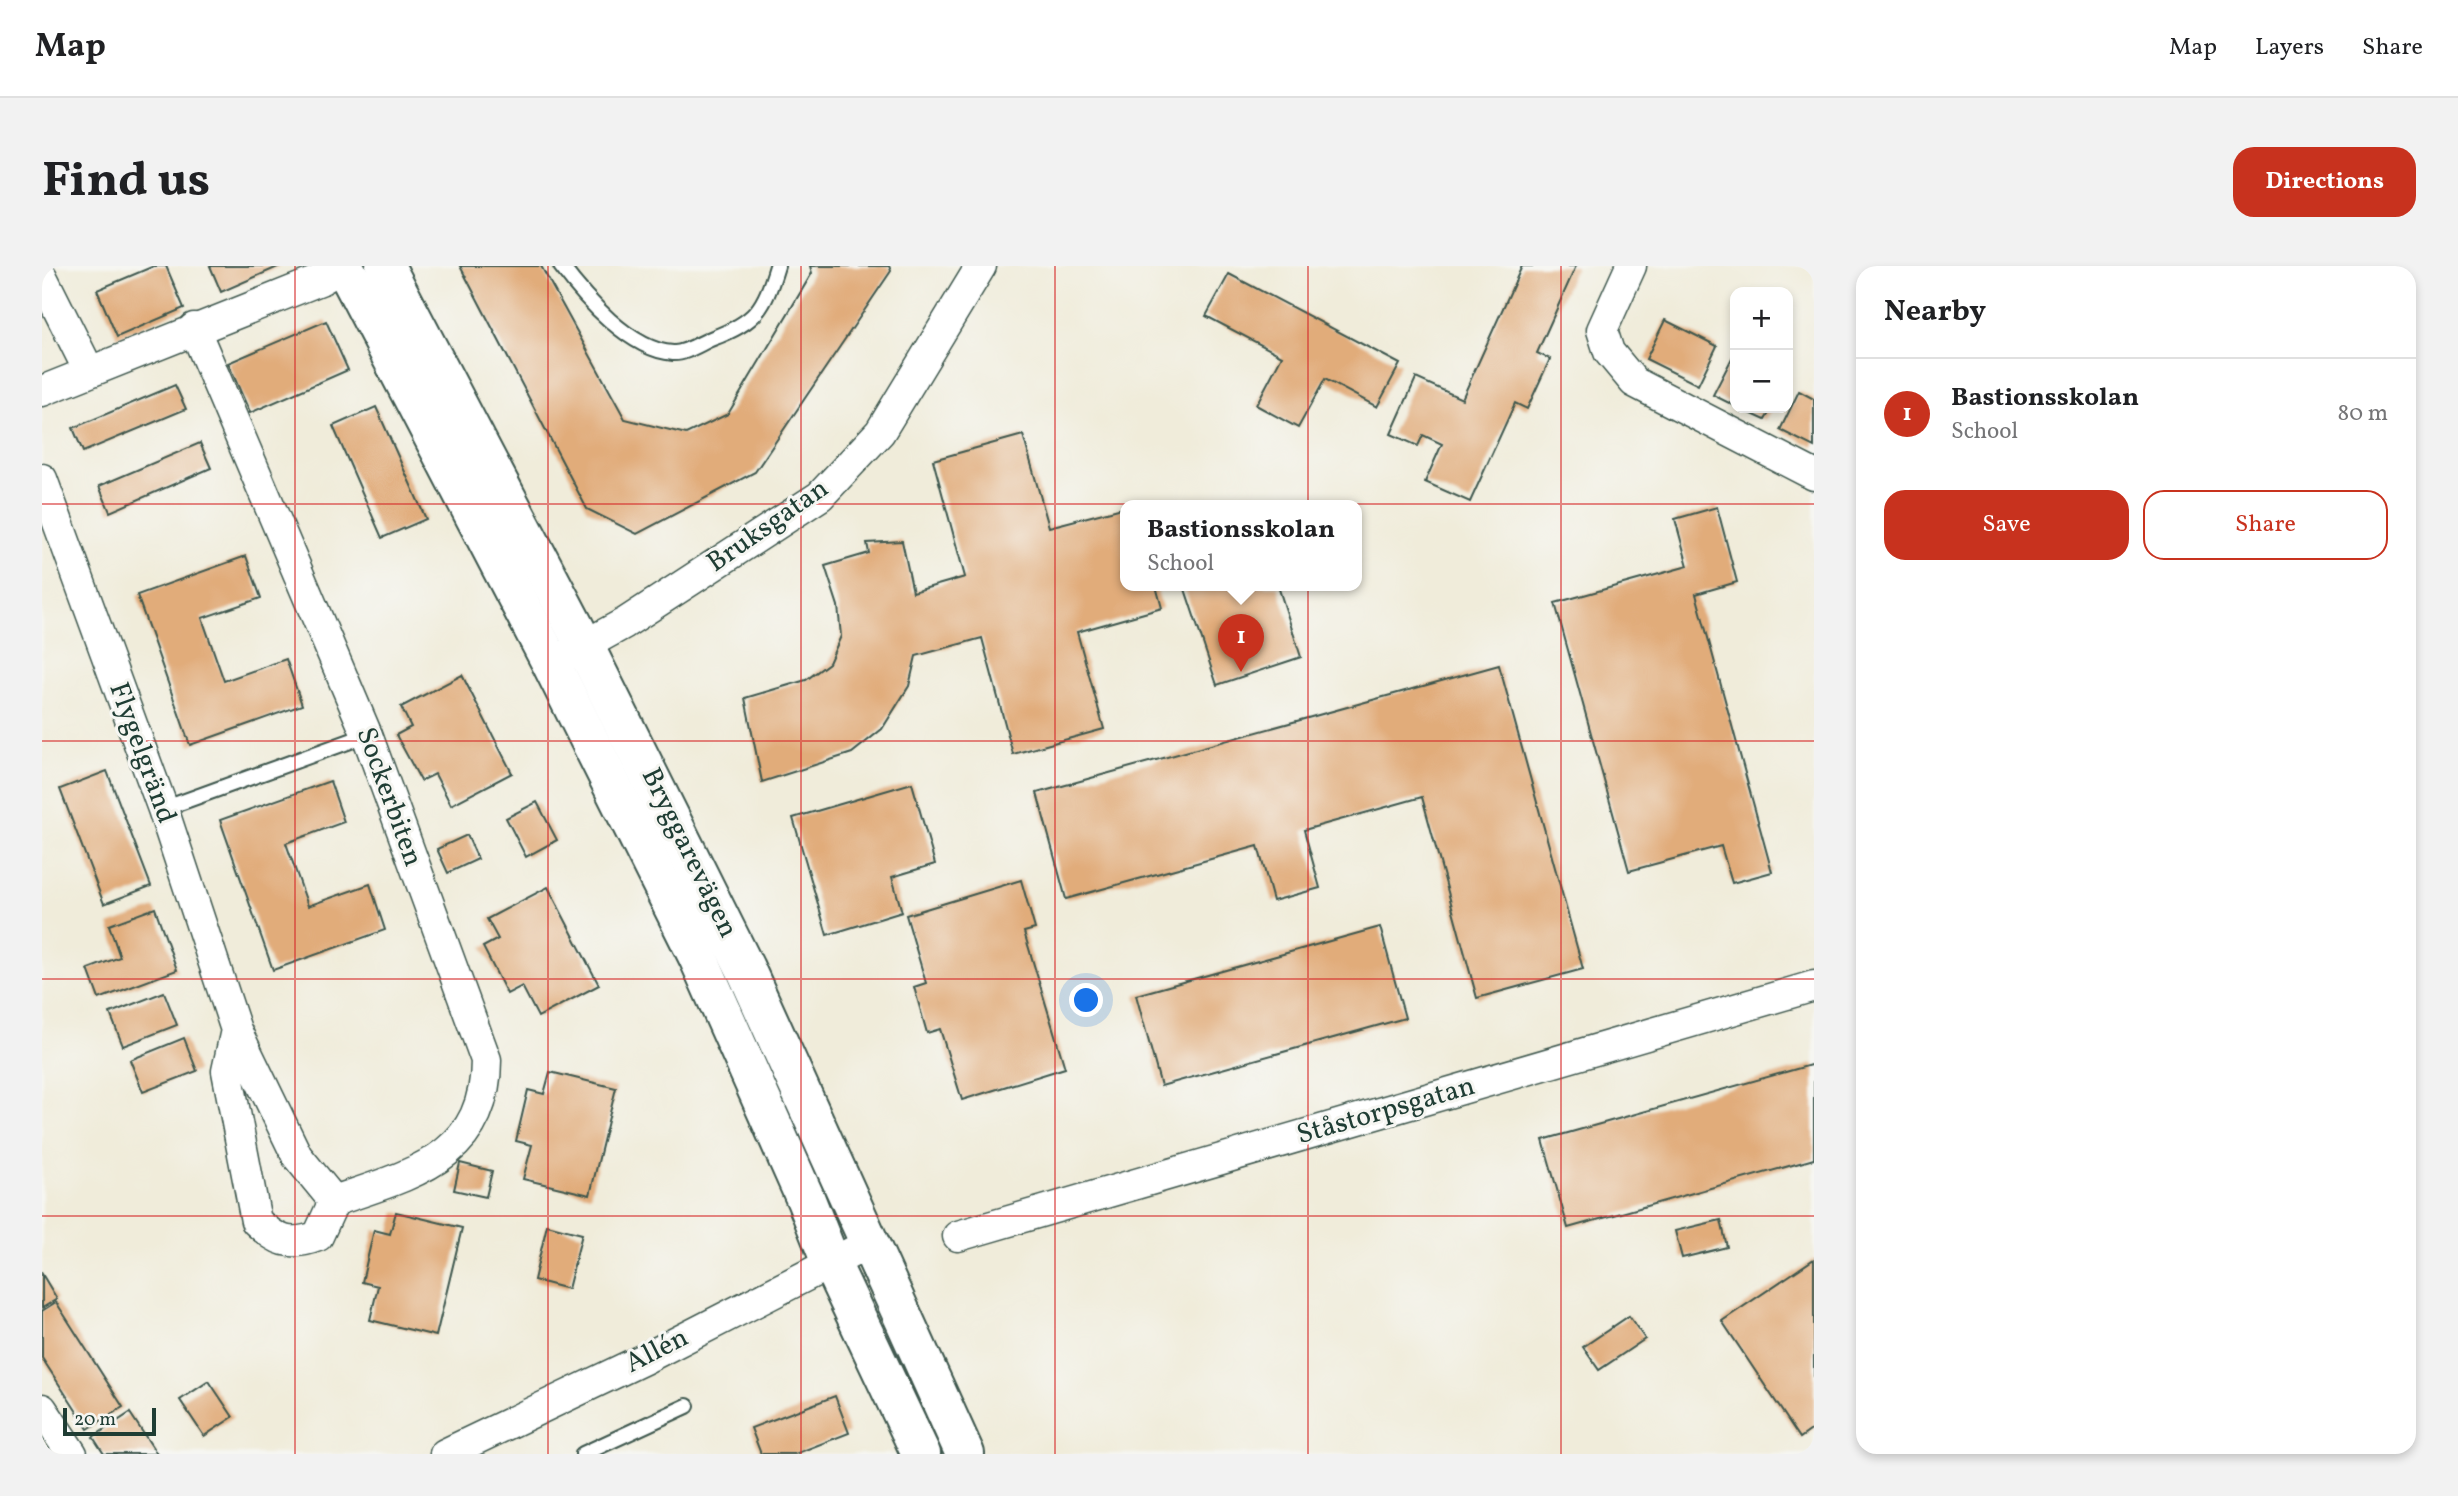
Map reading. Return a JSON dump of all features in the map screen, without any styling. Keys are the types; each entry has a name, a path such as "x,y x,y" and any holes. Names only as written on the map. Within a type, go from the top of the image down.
{"main road":[{"name":"Bryggarevägen","path":"344,266 551,663 698,957 806,1200 831,1263 921,1454"},
{"name":"Bryggarevägen","path":"385,266 584,645 745,968 965,1454"}],"street":[{"path":"42,391 320,279 344,266"},
{"name":"Bruksgatan","path":"551,663 625,623 820,496 880,432 981,266"},
{"path":"1631,266 1602,330 1609,352 1634,382 1814,475"},
{"path":"42,277 89,371"},
{"name":"Sockerbiten","path":"194,328 367,734 486,1060 486,1087 474,1122 460,1142 438,1161 334,1200"},
{"name":"Flygelgränd","path":"42,479 163,809 236,1030 297,1156 334,1200"},
{"name":"Ståstorpsgatan","path":"958,1236 1814,986"},
{"path":"236,1030 227,1071 256,1221 274,1238 301,1243 318,1236 334,1200"},
{"name":"Allén","path":"445,1454 645,1359 868,1244"},
{"path":"42,1409 72,1454"}],"lane":[{"path":"561,266 602,313 646,346 675,354 740,328 766,301 776,266"},
{"path":"163,809 367,734"},
{"path":"583,1454 687,1406"}],"building":[{"path":"154,266 166,266 184,308 117,337 97,290"},
{"path":"210,266 280,266 221,292"},
{"path":"460,266 541,266 625,419 686,434 728,414 812,273 810,266 889,266 891,271 755,472 637,534 587,509"},
{"path":"1522,266 1576,266 1537,353 1550,359 1527,409 1515,403 1470,502 1425,482 1442,444 1423,435 1418,446 1391,434 1416,378 1462,399"},
{"path":"1229,274 1400,364 1377,407 1325,379 1298,428 1256,405 1282,356 1206,316"},
{"path":"1665,320 1717,346 1698,385 1646,359"},
{"path":"326,321 348,370 250,413 228,363"},
{"path":"1730,362 1730,404 1713,395"},
{"path":"175,385 186,409 83,452 73,428"},
{"path":"1799,391 1814,399 1814,447 1780,430 1788,413 1793,413 1793,403"},
{"path":"376,407 426,519 382,538 333,426"},
{"path":"1750,413 1769,413 1765,420"},
{"path":"1023,435 1049,527 1120,509 1120,591 1157,591 1162,608 1077,632 1104,729 1013,754 982,638 916,656 909,686 882,729 852,753 762,782 745,698 806,680 829,663 841,636 838,606 825,566 869,553 867,543 902,541 913,592 965,577 933,460"},
{"path":"200,443 211,468 110,512 99,486"},
{"path":"1717,507 1737,582 1696,594 1772,872 1732,883 1721,846 1629,871 1555,603 1688,566 1675,519"},
{"path":"246,556 261,598 202,618 224,681 286,659 302,705 190,745 137,595"},
{"path":"1186,591 1280,591 1301,657 1217,685"},
{"path":"1499,665 1583,969 1477,998 1422,797 1304,830 1320,888 1273,901 1258,846 1066,899 1037,793"},
{"path":"462,675 512,773 451,805 435,774 421,781 396,735 411,727 401,707"},
{"path":"107,771 151,886 104,904 60,789"},
{"path":"330,781 344,822 286,843 308,906 370,884 385,930 273,970 220,820"},
{"path":"912,783 935,864 892,877 902,912 827,935 793,818"},
{"path":"537,802 557,840 526,857 506,818"},
{"path":"467,835 478,859 448,873 437,849"},
{"path":"1021,880 1035,929 1024,932 1065,1068 962,1100 940,1029 927,1033 914,987 926,983 906,915"},
{"path":"548,887 599,985 538,1017 522,986 507,994 483,947 498,939 487,919"},
{"path":"155,908 177,970 99,999 88,969 120,957 109,925"},
{"path":"1380,927 1405,1018 1161,1086 1136,995"},
{"path":"164,992 177,1025 123,1046 110,1013"},
{"path":"184,1038 197,1071 143,1092 130,1060"},
{"path":"1814,1064 1814,1159 1568,1228 1543,1140"},
{"path":"550,1072 616,1088 590,1195 523,1179 532,1145 516,1141 528,1090 544,1094"},
{"path":"460,1163 492,1171 486,1197 454,1190"},
{"path":"396,1212 462,1228 436,1336 370,1320 378,1286 362,1282 374,1230 390,1234"},
{"path":"1721,1220 1727,1247 1682,1258 1675,1231"},
{"path":"547,1225 582,1234 568,1289 534,1280"},
{"path":"1814,1259 1814,1428 1800,1438 1722,1321"},
{"path":"42,1274 57,1299 42,1308"},
{"path":"56,1302 123,1407 88,1429 42,1358 42,1311"},
{"path":"1629,1316 1645,1339 1599,1370 1583,1347"},
{"path":"209,1381 233,1417 204,1436 180,1400"},
{"path":"835,1396 849,1433 795,1454 761,1454 751,1428"},
{"path":"130,1413 157,1454 104,1454 93,1437"}],"place":[{"name":"Bastionsskolan","path":"1241,672"}]}
